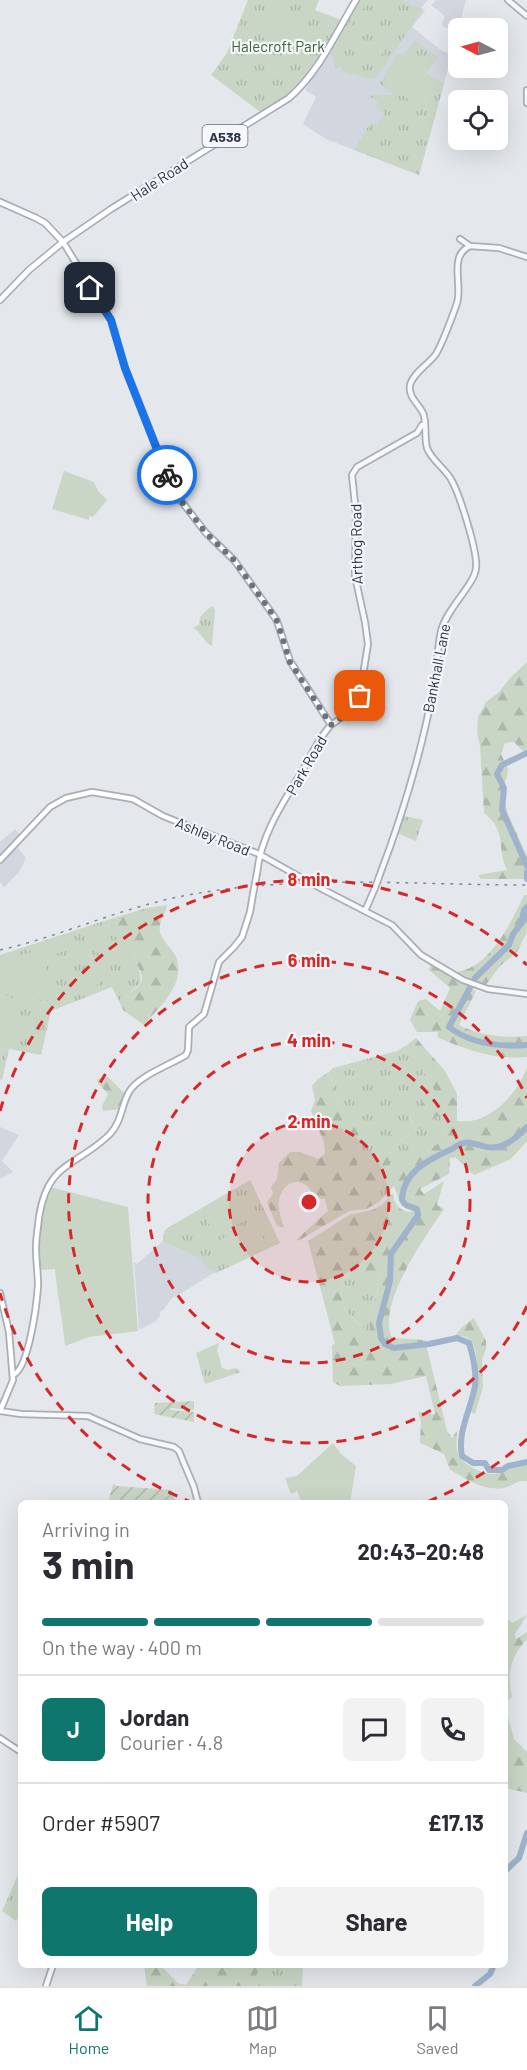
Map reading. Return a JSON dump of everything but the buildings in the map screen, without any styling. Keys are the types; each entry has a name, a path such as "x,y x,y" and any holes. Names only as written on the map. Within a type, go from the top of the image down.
{"main road":[{"name":"Hale Road","path":"0,300 29,270 63,242 111,208 289,98 301,88 322,58 356,0"},
{"path":"0,202 45,223 63,242"},
{"name":"Park Road","path":"13,1375 19,1371 29,1345 36,1308 38,1276 36,1245 46,1188 54,1175 97,1146 116,1128 128,1094 136,1084 186,1055 189,1049 189,1027 204,1014 219,962 238,942 250,912 259,854 281,806 319,740 331,725 290,662 277,621 271,612 234,560 206,533 175,493 125,368 111,320 63,242"},
{"name":"Ashley Road","path":"0,860 50,807 66,798 92,792 133,799 172,820 259,854"},
{"path":"0,1293 9,1332 13,1375 10,1390 0,1411"},
{"path":"0,1738 18,1750"},
{"path":"46,1986 52,1968"}],"street":[{"path":"508,0 527,16"},
{"path":"527,90 527,103"},
{"path":"459,255 460,239 470,246"},
{"path":"459,255 463,249 470,246 499,248 527,258"},
{"name":"Bankhall Lane","path":"365,911 415,774 435,684 441,632 445,619 450,608 475,574 477,566 458,497 451,480 428,450 423,413 412,397 410,386 436,354 456,304 459,292 457,270 459,255"},
{"name":"Arthog Road","path":"331,725 348,713 359,700 368,644 355,576 356,514 352,475 357,468 417,433 424,423"},
{"name":"Ashley Road","path":"259,854 392,925 421,955 464,980 500,992 527,994"},
{"path":"0,1411 31,1415 88,1416 140,1439 174,1447 179,1451 197,1500"}],"shaded area":[{"path":"360,0 428,0 421,8 425,11 412,27 442,51 448,53 448,69 419,175 326,139 303,124 316,97 305,90"},
{"path":"436,0 466,0 461,18 448,18 448,28 444,27 442,23 445,16 431,5"},
{"path":"15,829 20,835 14,842 26,858 19,872 4,887 0,882 0,842"},
{"path":"0,1127 19,1135 2,1161 13,1172 0,1179"},
{"path":"250,1180 280,1243 212,1274 173,1297 155,1322 139,1330 134,1262 137,1264 163,1241 166,1229"}],"green space":[{"name":"Halecroft Park","path":"248,0 319,0 315,10 344,21 301,88 263,114 211,75 227,53"},
{"path":"360,0 401,0 423,9 377,77 371,79 342,71 341,67 336,68 332,55 329,53"},
{"path":"369,0 384,1 394,8 398,18 403,12 407,14 380,57 376,54 365,56 355,53 346,41 348,25","holes":["377,1 388,6 393,15 393,26 388,37 371,52 361,52 351,44 352,24 360,12 371,3"]},
{"path":"276,12 316,34 303,59 262,37"},
{"path":"415,40 438,57 426,73 444,84 419,175 354,150 371,122 377,125 384,113 375,107 378,102 370,97 372,95 392,95 393,93 379,84 397,55 400,53 403,56"},
{"path":"398,59 437,83 422,107 383,84"},
{"path":"64,471 94,482 98,491 107,500 93,517 89,516 89,520 52,509"},
{"path":"213,606 215,610 212,646 193,628 199,625 200,617"},
{"path":"527,662 527,755 514,742 505,743 501,754 508,769 502,790 508,814 527,856 527,879 481,879 478,875 507,870 499,833 484,813 477,732 478,717 486,702 498,693"},
{"path":"404,816 423,820 416,841 397,833"},
{"path":"524,895 527,895 527,932 517,952 500,966 485,986 456,972 468,969 489,953 506,931"},
{"path":"167,905 160,932 175,955 178,975 164,1002 144,1025 123,1010 119,1001 139,986 142,976 107,920 147,908"},
{"path":"107,920 109,927 135,961 140,984 119,1001 112,987 51,1011 41,1055 9,1049 2,1080 0,1079 0,955"},
{"path":"80,941 89,942 103,950 109,964 108,971 105,978 92,987 44,1001 32,996 23,987 5,991 0,972 0,960 41,950 42,952","holes":["83,946 99,954 104,964 101,974 96,979 45,994 38,993 29,986 49,980 43,957"]},
{"path":"431,963 476,991 459,1025 475,1032 492,1035 527,1036 527,1057 515,1058 481,1053 437,1037 438,1032 417,1032 410,1020 418,1001 426,999 440,1011 450,988 429,970"},
{"path":"0,992 15,1001 20,1015 16,1036 13,1040 4,1043 6,1046 0,1044"},
{"path":"416,1038 445,1071 457,1094 457,1121 476,1120 493,1112 513,1092 527,1067 527,1141 511,1159 474,1175 455,1157 450,1158 449,1174 420,1189 424,1194 444,1181 437,1205 444,1209 415,1253 396,1290 389,1324 392,1338 425,1340 447,1431 452,1438 457,1431 457,1450 462,1460 478,1471 490,1474 499,1473 510,1466 527,1464 527,1481 520,1481 504,1488 489,1488 470,1481 450,1470 444,1454 420,1443 421,1422 418,1412 435,1414 426,1376 391,1384 340,1386 333,1382 332,1345 335,1344 308,1241 349,1215 372,1210 382,1205 393,1193 399,1207 413,1212 401,1205 394,1186 405,1167 444,1139 442,1113 416,1131 409,1115 435,1091 407,1045","holes":["354,1271 382,1271 369,1322 371,1332 356,1322 346,1310 341,1295 342,1286 344,1277 348,1278 349,1273"]},
{"path":"407,1045 435,1091 409,1116 416,1131 442,1112 444,1139 405,1167 394,1186 379,1202 380,1183 392,1152 397,1144 409,1135 400,1125 373,1158 368,1172 360,1179 357,1165 360,1154 358,1129 339,1106 329,1072 333,1068 397,1051"},
{"path":"329,1072 339,1106 358,1128 360,1154 357,1165 360,1178 378,1149 400,1124 409,1135 397,1144 392,1152 380,1183 379,1202 366,1209 349,1211 298,1241 297,1239 328,1211 325,1199 318,1198 304,1184 293,1182 289,1184 282,1192 279,1203 284,1228 277,1226 267,1202 273,1194 271,1187 277,1179 279,1163 290,1152 300,1152 319,1159 325,1153 324,1142 311,1111 315,1100 312,1086"},
{"path":"108,1077 126,1095 121,1109 103,1111 102,1106 108,1094 97,1082 98,1079"},
{"path":"250,1180 280,1243 216,1273 207,1269 202,1259 163,1241 166,1229"},
{"path":"50,1187 128,1207 138,1331 89,1337 65,1346 55,1269 39,1270 40,1228 43,1207"},
{"path":"241,1195 252,1217 215,1236 204,1214"},
{"path":"255,1222 266,1244 229,1263 218,1241"},
{"path":"354,1270 382,1271 369,1322 372,1333 351,1316 343,1303 341,1295 344,1276 348,1278 349,1273"},
{"path":"474,1318 486,1341 482,1359 483,1387 475,1414 471,1412 476,1385 476,1354 469,1339 464,1336 455,1336"},
{"path":"219,1343 217,1350 222,1368 228,1370 236,1368 241,1372 205,1384 196,1353"},
{"path":"194,1401 194,1410 171,1408 170,1410 194,1412 194,1422 154,1414 155,1403"},
{"path":"333,1443 341,1454 356,1466 350,1500 301,1500 297,1491 291,1494 285,1478 297,1476"},
{"path":"113,1484 172,1490 175,1500 109,1500"},
{"path":"527,1615 515,1634 516,1639 527,1632 527,1639 513,1659 511,1666 512,1697 508,1700 508,1619 512,1623"},
{"path":"508,1717 514,1739 527,1752 527,1793 508,1788"},
{"path":"18,1875 18,1917 16,1921 2,1911"},
{"path":"144,1968 163,1968 178,1983 186,1985 197,1968 260,1968 252,1986 147,1986"},
{"path":"258,1968 303,1968 302,1986 252,1986"}],"waterway":[{"path":"527,753 502,765 497,774 504,788 502,810 527,866"},
{"path":"527,872 527,879"},
{"path":"522,920 527,907"},
{"path":"527,916 513,934 509,945 475,978 449,1027 476,1041 527,1045"},
{"path":"527,1127 513,1140 502,1146 490,1147 469,1142 461,1144 435,1157 412,1174 407,1181 402,1200 406,1205 417,1209 418,1215 391,1254 390,1281 379,1323 381,1338 385,1344 394,1348 457,1338 469,1343 474,1364 475,1386 461,1438 462,1456 473,1463 485,1463 489,1470 502,1470 508,1466 527,1462"},
{"path":"508,1868 519,1858 527,1833"},
{"path":"475,1986 490,1974 493,1968"}],"railway":[{"path":"0,950 160,901 225,889 354,882 527,885"}],"way so far":[{"path":"167,475 175,493 206,533 234,560 277,621 290,662 331,725 353,709 360,696"}],"route":[{"path":"90,288 111,320 125,368 167,475"}]}
